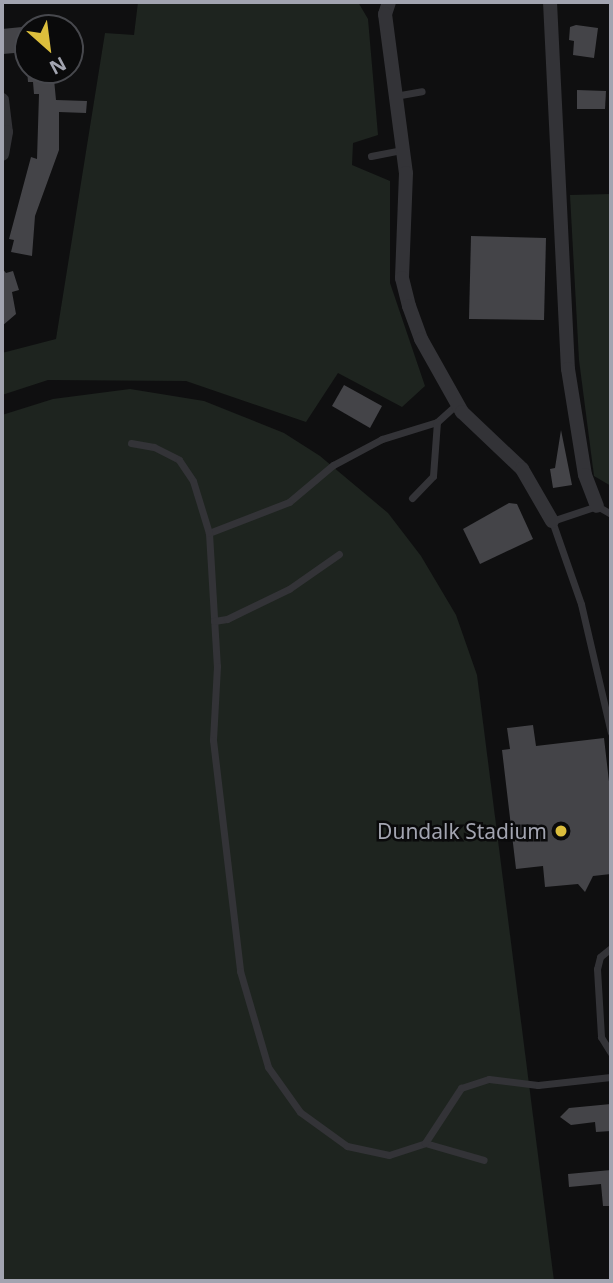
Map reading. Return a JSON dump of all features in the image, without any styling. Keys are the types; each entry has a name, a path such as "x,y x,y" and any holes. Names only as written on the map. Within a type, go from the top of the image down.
{"street":[{"path":"550,2 568,369 585,475 597,506"},
{"path":"384,6 406,185 402,278 421,339 457,404 522,469 552,521"},
{"path":"2,100 2,147"}],"lane":[{"path":"394,96 422,91"},
{"path":"370,156 402,150"},
{"path":"209,533 289,502 333,465 382,439 438,422 457,404"},
{"path":"412,498 433,476 438,422"},
{"path":"131,443 154,447 179,460 193,481 209,533 217,666 213,740 237,944 268,1067 300,1112 347,1146 389,1155 425,1143 484,1160"},
{"path":"611,514 597,506 552,521 581,604 611,733"},
{"path":"214,621 228,619 289,589 339,554"},
{"path":"611,948 600,957 597,969 601,1037 611,1053"},
{"path":"425,1143 461,1088 489,1079 538,1085 611,1077"}],"shaded area":[{"path":"138,2 358,2 368,19 378,135 353,143 352,165 390,181 390,283 425,386 402,407 338,373 306,422 186,381 48,380 2,395 2,353 56,339 105,33 134,35"},
{"path":"611,194 611,486 594,476 579,360 570,195"},
{"path":"130,389 204,401 284,433 320,456 388,513 421,556 456,615 477,675 554,1281 2,1281 2,415 53,399"}],"building":[{"path":"576,25 598,28 594,58 573,55 574,41 569,40 570,27"},
{"path":"14,28 14,53 3,54 2,29"},
{"path":"33,84 54,84 56,100 87,101 86,113 59,112 59,150 35,216 32,256 11,252 14,240 9,239 31,157 37,159 39,94 34,94"},
{"path":"577,90 606,91 605,109 577,109"},
{"path":"471,236 546,238 544,320 469,319"},
{"path":"2,268 6,273 13,271 19,290 12,292 16,314 2,326"},
{"path":"344,385 382,406 370,428 332,406"},
{"path":"561,430 572,485 553,488 550,469 555,468"},
{"path":"509,503 517,504 533,539 480,564 463,529"},
{"name":"Dundalk Stadium","path":"533,725 536,746 604,738 611,799 611,874 593,876 585,892 578,884 545,887 543,866 516,869 502,750 510,749 507,728"},
{"path":"611,1104 611,1131 596,1132 595,1122 571,1125 560,1117 569,1108"},
{"path":"611,1170 611,1206 603,1206 601,1184 569,1187 568,1174"}],"place":[{"name":"Dundalk Stadium","path":"561,831"}]}
